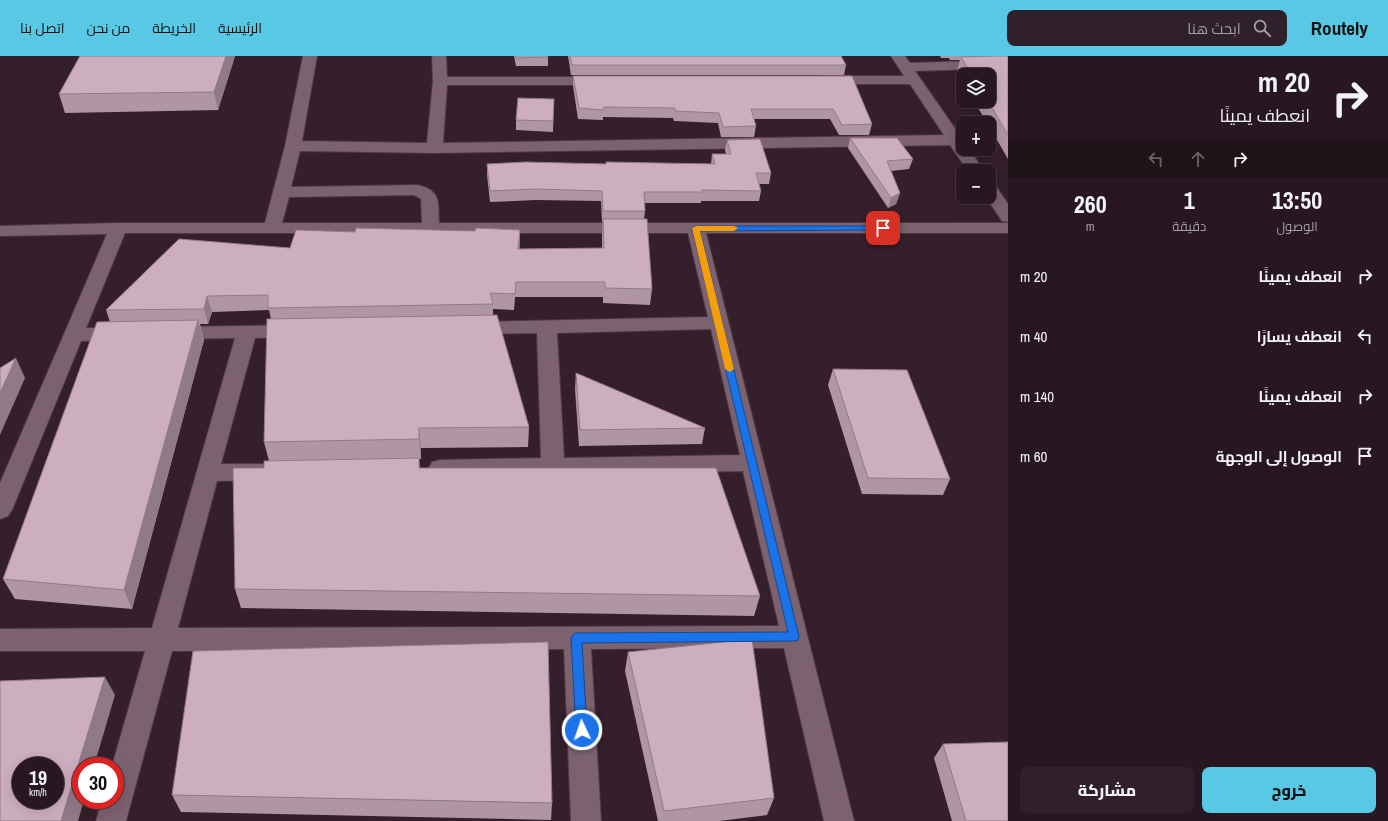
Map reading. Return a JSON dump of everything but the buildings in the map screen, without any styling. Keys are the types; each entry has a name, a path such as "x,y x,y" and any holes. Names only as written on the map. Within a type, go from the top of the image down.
{"street":[{"path":"272,229 293,146 310,56"},
{"path":"435,148 440,81 439,56"},
{"path":"902,61 1008,64"},
{"path":"902,61 971,164"},
{"path":"811,80 914,80"},
{"path":"440,81 614,81"},
{"path":"293,146 435,148 954,140"},
{"path":"282,192 418,190 429,197 431,228"},
{"path":"996,199 1008,216"},
{"path":"0,510 118,228"},
{"path":"0,231 118,228 1008,228"},
{"path":"696,228 839,821"},
{"path":"452,328 719,324"},
{"path":"546,326 553,466"},
{"path":"73,335 310,331"},
{"path":"111,821 207,473 248,332"},
{"path":"420,469 752,463"},
{"path":"207,473 286,471"},
{"path":"0,640 794,636"},
{"path":"576,638 586,821"}],"slow traffic":[{"path":"730,369 696,228 734,228"}],"route":[{"path":"582,730 576,638 794,636 696,228 883,228"}]}
